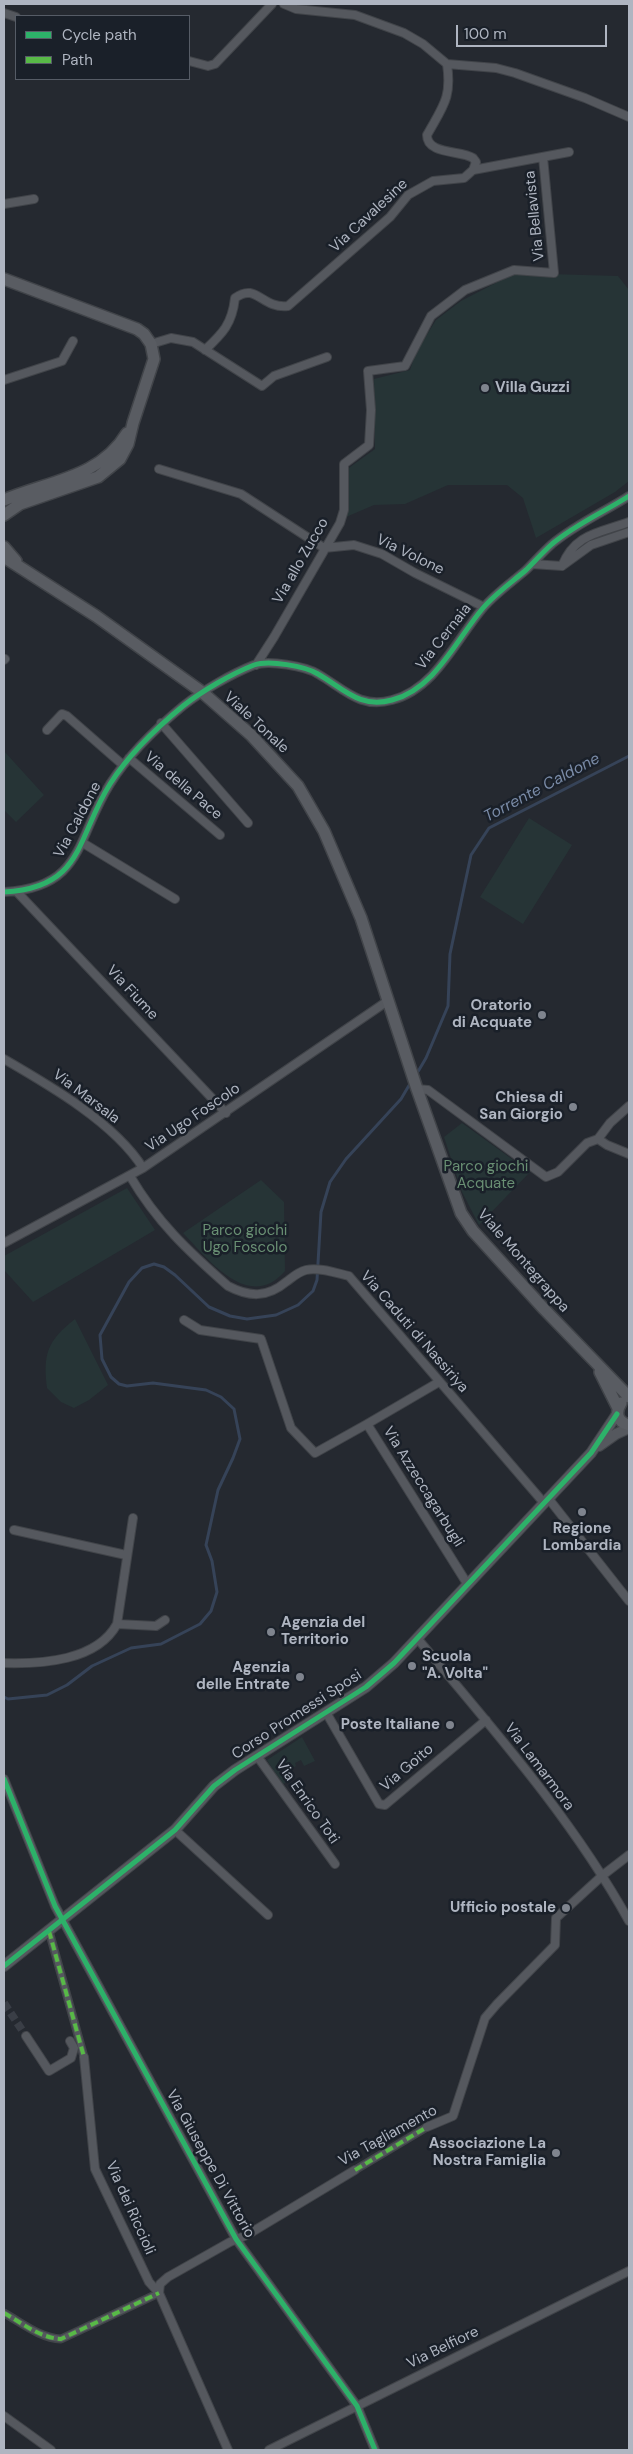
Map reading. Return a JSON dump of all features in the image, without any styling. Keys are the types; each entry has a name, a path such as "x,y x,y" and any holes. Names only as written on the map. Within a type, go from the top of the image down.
{"main road":[{"path":"4,279 137,329 152,344 154,359 125,452 106,472 88,481 20,504 4,515"},
{"path":"4,500 98,465 113,453 133,423"},
{"name":"Viale Tonale","path":"4,547 24,569"},
{"name":"Viale Tonale","path":"4,557 96,616 202,692 251,735 298,786 324,831 348,885 389,1000"},
{"name":"Viale Montegrappa","path":"389,1000 416,1087 461,1213 473,1231 594,1362 620,1385 629,1398"},
{"name":"Viale Montegrappa","path":"594,1362 623,1424 629,1426"},
{"path":"617,1411 620,1403 629,1398"}],"street":[{"path":"190,61 208,66 215,64 272,4"},
{"path":"284,4 296,8 355,15 404,33 448,64 496,68 515,73 585,98 629,117"},
{"path":"448,64 450,84 448,96 427,135 427,140 434,148 473,158 476,162 473,170"},
{"name":"Via Cavalesine","path":"205,350 223,332 233,315 235,298 243,292 252,292 271,305 288,306 390,217 408,195 433,180 464,178 473,170 569,152"},
{"name":"Via Bellavista","path":"440,310 465,290 514,270 554,273 543,157"},
{"path":"4,204 34,199"},
{"name":"Via allo Zucco","path":"256,665 340,523 344,510 344,464 369,445 371,410 368,371 405,366 431,316 440,310"},
{"path":"152,344 171,338 193,342 262,386 274,376 327,357"},
{"path":"4,380 62,361 73,341"},
{"path":"159,469 241,494 324,548"},
{"name":"Via Cernaia","path":"202,692 256,665 300,667 317,673 364,702 377,704 395,700 417,690 441,665 484,607 552,544 574,528 629,496"},
{"path":"562,566 566,555 578,540 629,522"},
{"path":"532,564 562,566 592,545 629,532"},
{"name":"Via Volone","path":"324,548 354,545 382,554 415,573 484,607"},
{"name":"Via Caldone","path":"4,892 17,892 45,884 62,874 71,864 83,843 93,814 128,758 161,724 202,692"},
{"path":"47,730 62,714 67,716 123,765"},
{"path":"161,724 248,823"},
{"name":"Via della Pace","path":"128,758 220,835"},
{"path":"83,843 175,899"},
{"name":"Via Fiume","path":"17,892 226,1113"},
{"name":"Via Ugo Foscolo","path":"4,1243 143,1168 389,1000"},
{"name":"Via Marsala","path":"4,1060 52,1086 90,1115 134,1152 143,1168"},
{"path":"416,1087 428,1090 546,1176 558,1172 587,1143 598,1139 610,1123 629,1106"},
{"path":"598,1139 629,1154"},
{"name":"Via Caduti di Nassiriya","path":"130,1176 146,1203 163,1225 228,1286 240,1292 254,1295 271,1293 296,1274 308,1270 349,1276 439,1382 546,1500 629,1601"},
{"path":"184,1320 200,1330 261,1339 291,1428 315,1453 367,1424"},
{"name":"Via Azzeccagarbugli","path":"439,1382 367,1424 468,1584"},
{"name":"Corso Promessi Sposi","path":"591,1453 617,1411"},
{"name":"Corso Promessi Sposi","path":"4,1966 175,1830 214,1786 257,1756 327,1714 366,1687 417,1638 591,1453 629,1426"},
{"path":"4,1662 32,1663 78,1655 95,1647 112,1634 118,1624 126,1555 133,1518"},
{"path":"14,1530 126,1555"},
{"path":"118,1624 156,1626 166,1620"},
{"name":"Via Lamarmora","path":"417,1638 486,1720 603,1875 629,1921"},
{"name":"Via Goito","path":"327,1714 379,1804 385,1805 486,1720"},
{"name":"Via Enrico Toti","path":"257,1756 335,1864"},
{"name":"Via Giuseppe Di Vittorio","path":"4,1779 63,1920 236,2239 357,2406 375,2450"},
{"path":"175,1830 268,1914"},
{"name":"Via Tagliamento","path":"159,2292 160,2284 168,2277 356,2170 427,2127 453,2116 485,2018 555,1945 556,1918 603,1875 629,1855"},
{"name":"Via dei Riccioli","path":"49,1931 84,2057 95,2169 149,2282 159,2292 228,2450"},
{"path":"26,2036 49,2071 71,2058 74,2048 70,2041"},
{"name":"Via Belfiore","path":"269,2450 629,2271"},
{"path":"4,2313 51,2339 61,2339 159,2292"},
{"path":"4,2416 52,2450"}],"green space":[{"path":"515,273 618,276 629,290 629,481 615,492 536,538 523,498 507,485 448,485 405,504 374,505 346,517 346,470 375,449 374,379 410,370 416,352 436,320 461,301"},
{"path":"4,751 44,795 16,822 4,810"},
{"path":"529,818 572,845 523,924 480,897"},
{"name":"Parco giochi Acquate","path":"462,1123 530,1172 479,1225 462,1192 444,1137"},
{"name":"Parco giochi Ugo Foscolo","path":"261,1180 284,1202 285,1271 271,1282 257,1286 243,1284 230,1278 204,1256 183,1233"},
{"path":"127,1188 155,1230 33,1302 4,1270 4,1256"},
{"path":"75,1319 108,1385 89,1400 74,1408 61,1402 47,1388 46,1366 49,1349 53,1342 58,1334"},
{"path":"302,1737 315,1761 304,1766 301,1760 295,1763 296,1766 285,1773 289,1780 282,1785 267,1760"}],"waterway":[{"name":"Torrente Caldone","path":"416,1075 426,1058 448,1006 450,954 471,855 489,828 629,756"},
{"name":"Torrente Caldone","path":"4,1697 8,1699 47,1695 67,1685 92,1666 131,1648 161,1644 200,1624 211,1611 217,1592 212,1561 206,1545 218,1490 240,1439 234,1409 221,1397 206,1390 153,1383 127,1386 119,1384 111,1377 102,1359 100,1335 129,1282 142,1268 154,1264 164,1267 175,1275 209,1307 230,1316 247,1319 276,1315 298,1305 313,1291 317,1280 321,1212 330,1182 346,1159 401,1099 411,1082"}],"tunnel":[{"path":"4,2003 26,2036"}],"marked path":[{"path":"49,1931 84,2057"},
{"path":"355,2170 427,2127"},
{"path":"4,2313 38,2333 61,2339 159,2293"}],"cycle path":[{"path":"4,892 30,888 50,881 64,870 74,857 99,804 125,762 162,724 183,706 208,689 254,665 268,663 312,671 361,700 381,702 407,694 421,685 444,662 483,608 552,544 580,524 629,496"},
{"path":"4,1966 175,1830 214,1786 235,1770 366,1687 394,1663 591,1453 617,1414"},
{"path":"4,1779 55,1906 236,2239 357,2406 375,2450"}],"place":[{"name":"Villa Guzzi","path":"485,388"},
{"name":"Oratorio di Acquate","path":"542,1015"},
{"name":"Chiesa di San Giorgio","path":"573,1107"},
{"name":"Regione Lombardia","path":"582,1512"},
{"name":"Agenzia del Territorio","path":"271,1632"},
{"name":"Scuola \"A. Volta\"","path":"412,1666"},
{"name":"Agenzia delle Entrate","path":"300,1677"},
{"name":"Poste Italiane","path":"450,1725"},
{"name":"Ufficio postale","path":"566,1908"},
{"name":"Associazione La Nostra Famiglia","path":"556,2153"}]}
